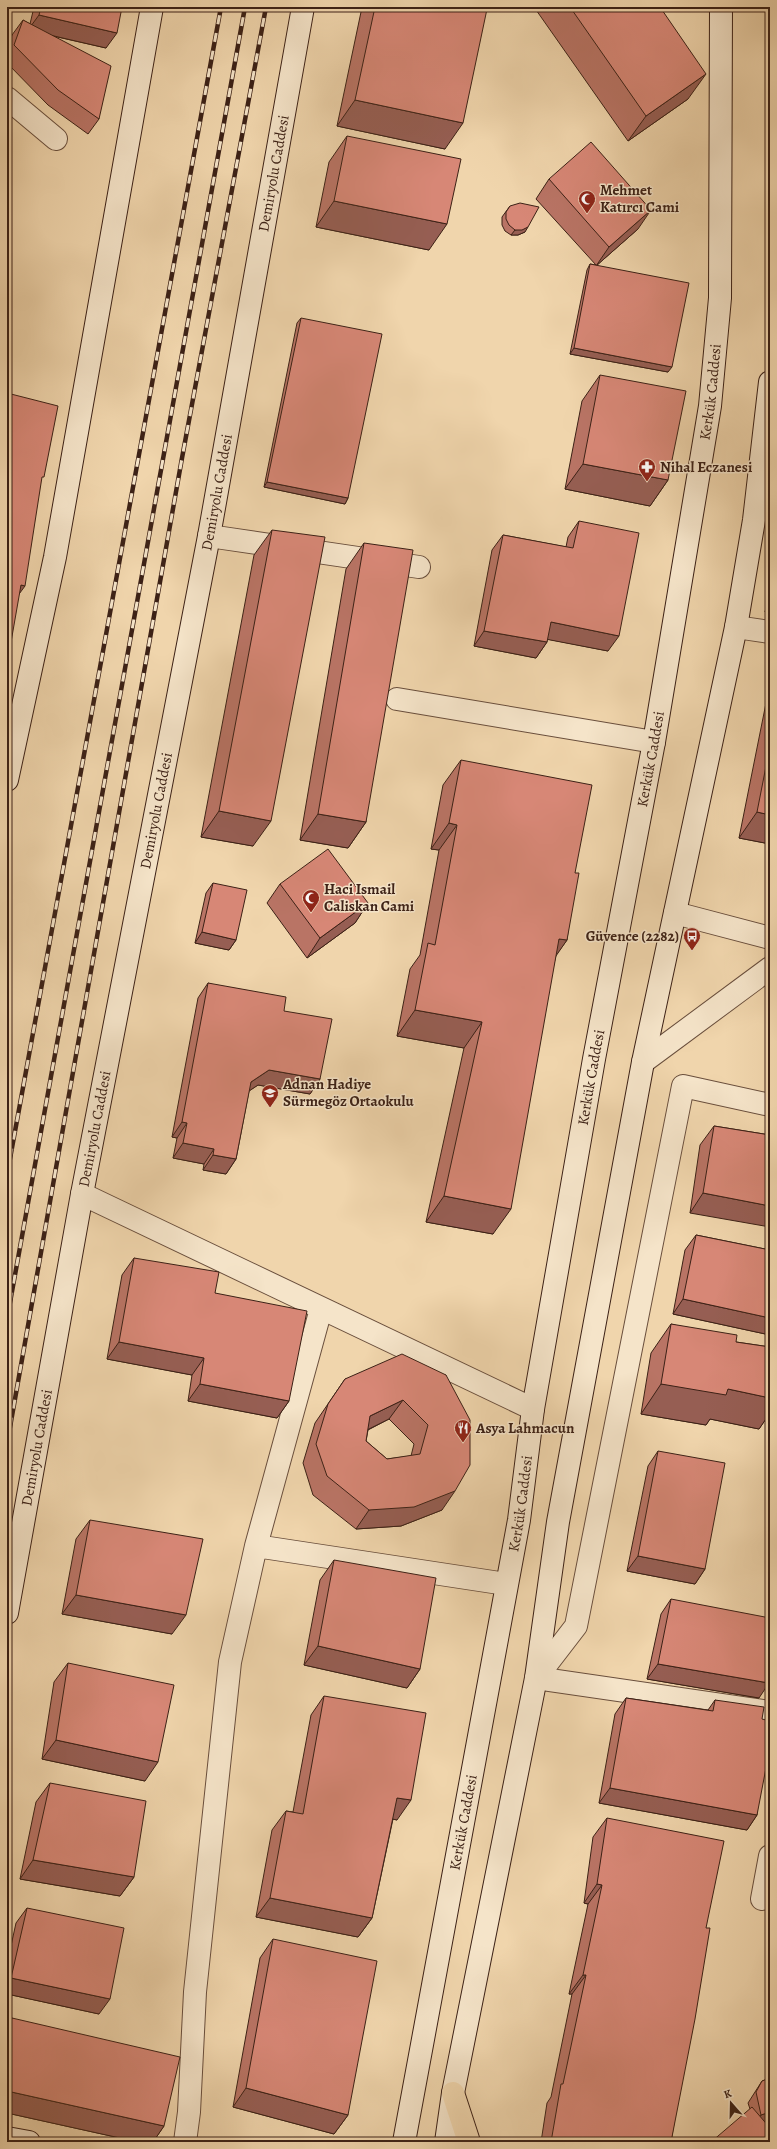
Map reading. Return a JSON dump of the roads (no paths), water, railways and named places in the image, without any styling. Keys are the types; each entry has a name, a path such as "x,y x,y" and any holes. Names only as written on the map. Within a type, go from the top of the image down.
{"main road":[{"path":"453,2093 469,2142"}],"street":[{"path":"7,780 55,557 152,7"},
{"name":"Demiryolu Caddesi","path":"7,1613 82,1194 209,536 303,7"},
{"name":"Kerkük Caddesi","path":"404,2142 519,1520 533,1409 596,1051 654,742 710,406 720,298 721,7"},
{"path":"7,98 56,139"},
{"path":"446,2142 453,2093 536,1678 558,1522 643,1062 736,627 754,520 770,382"},
{"path":"209,536 419,567"},
{"path":"736,627 770,632"},
{"path":"397,699 654,742"},
{"path":"675,913 770,938"},
{"path":"643,1062 770,968"},
{"path":"536,1678 576,1626 683,1086 770,1105"},
{"path":"82,1194 533,1409"},
{"path":"185,2142 189,2112 195,1992 230,1662 256,1546 321,1309"},
{"path":"256,1546 506,1584"},
{"path":"536,1678 770,1712"},
{"path":"762,1899 770,1856"},
{"path":"7,2138 29,2142"}],"railway":[{"path":"7,1175 221,7"},
{"path":"7,1319 245,7"},
{"path":"7,1444 182,458 266,7"}],"place":[{"name":"Mehmet Katırcı Cami","path":"587,214"},
{"name":"Nihal Eczanesi","path":"647,482"},
{"name":"Haci Ismail Caliskan Cami","path":"311,913"},
{"name":"Güvence (2282)","path":"692,951"},
{"name":"Adnan Hadiye Sürmegöz Ortaokulu","path":"270,1108"},
{"name":"Asya Lahmacun","path":"463,1443"}]}
